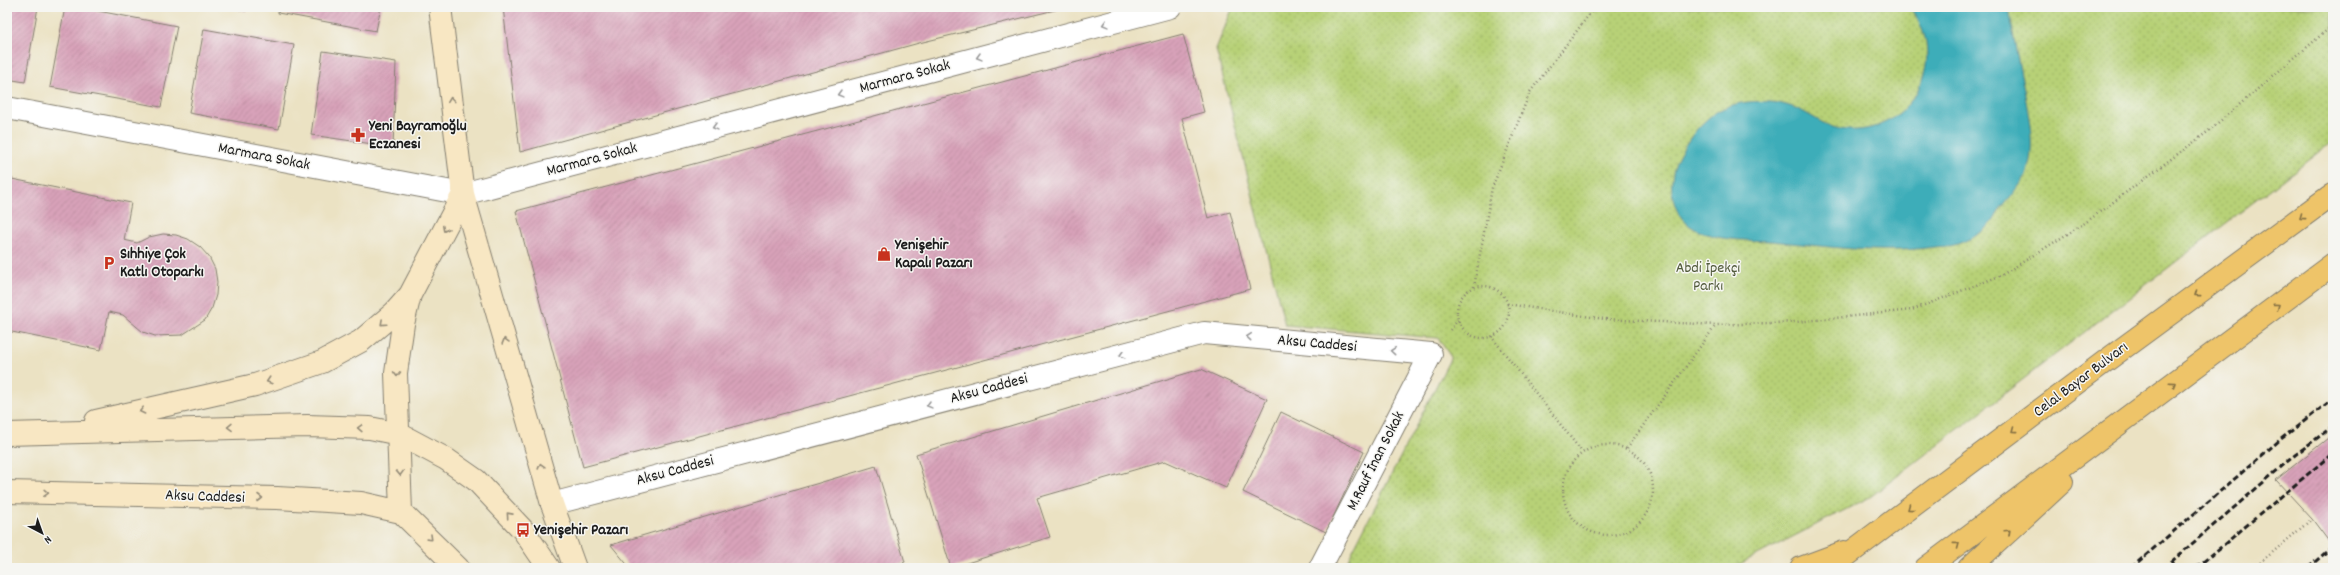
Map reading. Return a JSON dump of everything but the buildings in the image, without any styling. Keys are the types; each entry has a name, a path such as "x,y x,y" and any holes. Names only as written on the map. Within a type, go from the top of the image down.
{"main road":[{"path":"440,7 463,194 552,504 575,568"},
{"path":"44,433 255,386 300,371 342,353 361,341 394,313 410,295 463,194"},
{"name":"Celal Bayar Bulvarı","path":"1830,568 2333,194"},
{"path":"1926,568 2333,264"},
{"path":"410,295 402,330 396,373 401,512 458,568"},
{"path":"1969,568 2142,407"},
{"path":"7,434 313,426 370,428 399,434 446,459 476,480 523,530 549,568"},
{"name":"Aksu Caddesi","path":"7,492 277,498 362,503 401,512"},
{"path":"1801,568 1860,546"}],"street":[{"name":"Marmara Sokak","path":"7,108 463,194 1170,7"},
{"name":"Aksu Caddesi","path":"552,504 1204,333 1431,354"},
{"name":"M.Rauf İnan Sokak","path":"1320,568 1431,354"}],"path":[{"path":"1474,287 1492,188 1530,92 1595,7"},
{"path":"1507,304 1604,319 1717,325 1796,322 1912,310 2002,275 2085,222 2206,133 2333,25"},
{"path":"1488,286 1495,289 1504,298 1507,304 1508,317 1506,323 1502,329 1490,336 1477,337 1465,331 1458,320 1457,306 1459,300 1468,290 1474,287 1488,286"},
{"path":"1627,448 1717,325"},
{"path":"1490,336 1582,452"},
{"path":"1604,444 1627,448 1645,463 1653,485 1653,497 1649,509 1634,527 1612,535 1588,531 1578,525 1565,506 1562,494 1566,470 1572,460 1582,452 1592,447 1604,444"},
{"path":"2254,568 2312,519"}],"green space":[{"name":"Abdi İpekçi Parkı","path":"1233,7 2333,7 2333,141 1870,497 1732,568 1344,568 1451,357 1438,338 1285,325 1216,49"}],"water":[{"path":"1910,7 2009,7 2031,132 2031,150 2028,169 2023,181 1991,224 1982,232 1952,246 1873,250 1730,239 1702,232 1693,228 1682,219 1679,215 1672,195 1673,171 1679,156 1689,139 1704,122 1721,109 1742,103 1777,103 1798,109 1834,127 1848,130 1865,129 1881,124 1896,116 1908,105 1917,92 1924,76 1927,60 1924,33"}],"railway":[{"path":"2131,568 2281,439 2333,399"},
{"path":"2164,568 2295,455 2333,426"},
{"path":"2196,568 2333,453"},
{"path":"2308,568 2333,546"}],"place":[{"name":"Yeni Bayramoğlu Eczanesi","path":"358,135"},
{"name":"Yenişehir Kapalı Pazarı","path":"884,254"},
{"name":"Sıhhiye Çok Katlı Otoparkı","path":"109,263"},
{"name":"Yenişehir Pazarı","path":"523,530"}]}
